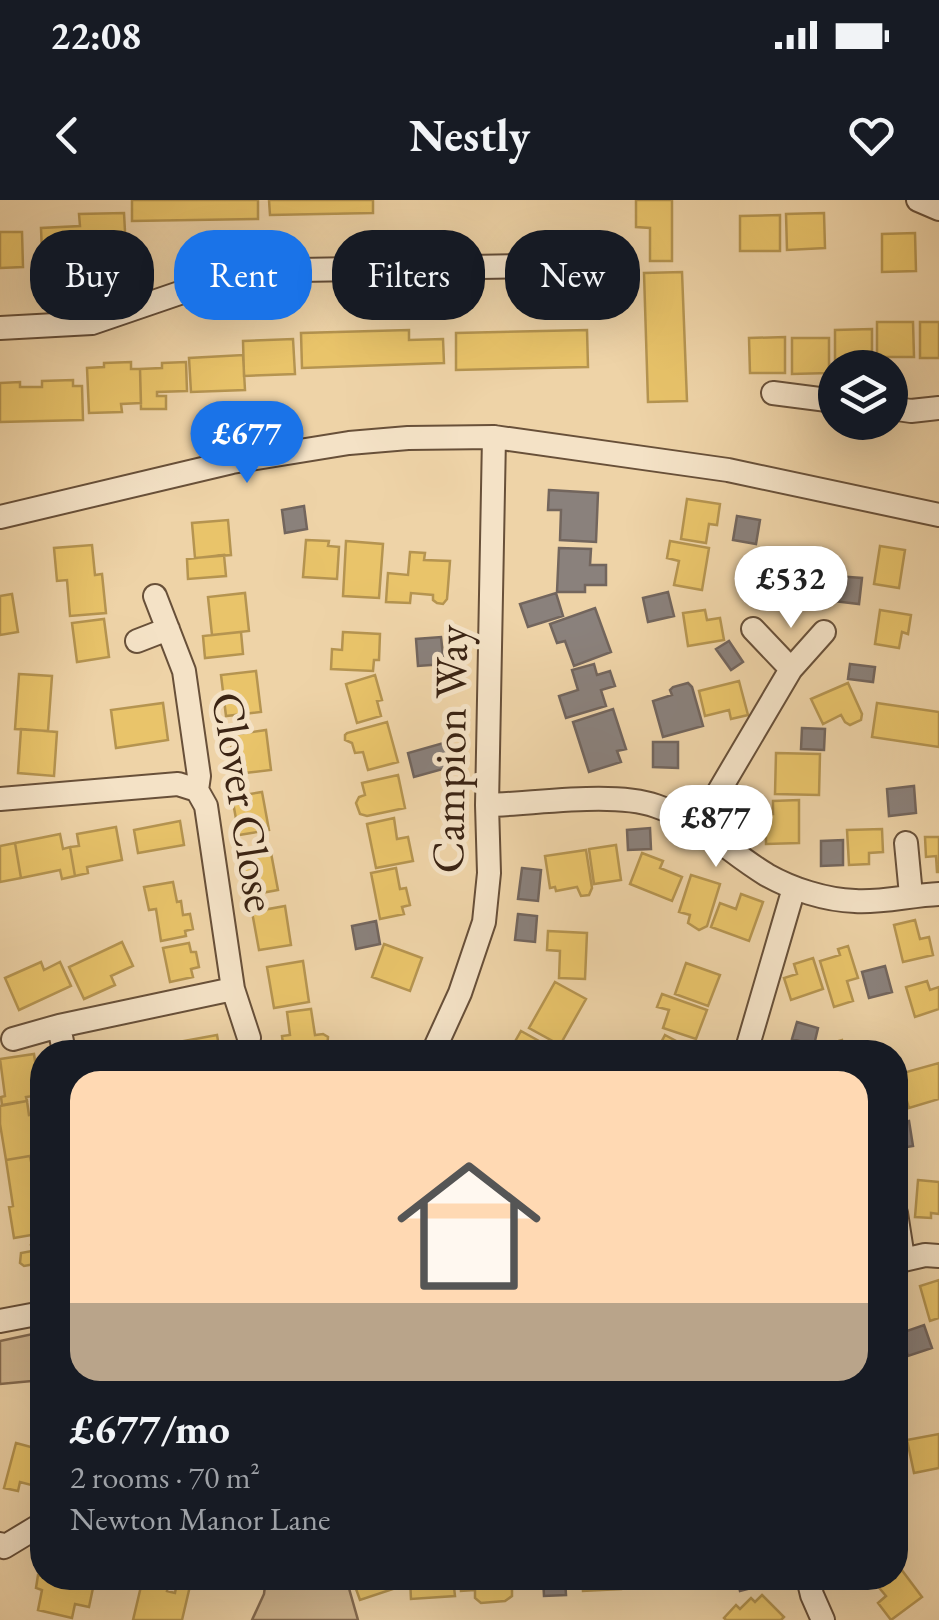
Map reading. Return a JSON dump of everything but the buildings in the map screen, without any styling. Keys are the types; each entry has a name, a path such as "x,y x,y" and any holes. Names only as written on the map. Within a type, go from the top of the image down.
{"street":[{"path":"918,200 939,209"},
{"path":"0,328 92,323 244,270 505,266"},
{"path":"774,393 818,399"},
{"path":"908,411 939,408"},
{"path":"0,517 290,452 408,438 494,437 728,470 939,515"},
{"name":"Campion Way","path":"438,1040 460,993 484,922 489,874 494,437"},
{"name":"Clover Close","path":"155,596 184,671 199,776 197,790 206,806 233,989 249,1038"},
{"path":"136,642 168,628"},
{"path":"753,629 790,669"},
{"path":"699,825 790,669 824,632"},
{"path":"0,799 178,784 197,790"},
{"path":"487,804 616,799 652,805 699,825 766,874 794,888 856,902 939,894"},
{"path":"906,843 911,895"},
{"path":"750,1040 794,888"},
{"path":"13,1039 233,989"},
{"path":"59,1026 62,1040"},
{"path":"908,1258 939,1256"},
{"path":"0,1321 30,1315"},
{"path":"1,1552 30,1532"},
{"path":"811,1590 823,1620"}],"shaded area":[{"path":"30,1335 30,1381 0,1384 0,1341"},
{"path":"264,1590 349,1590 358,1620 252,1620"}]}
